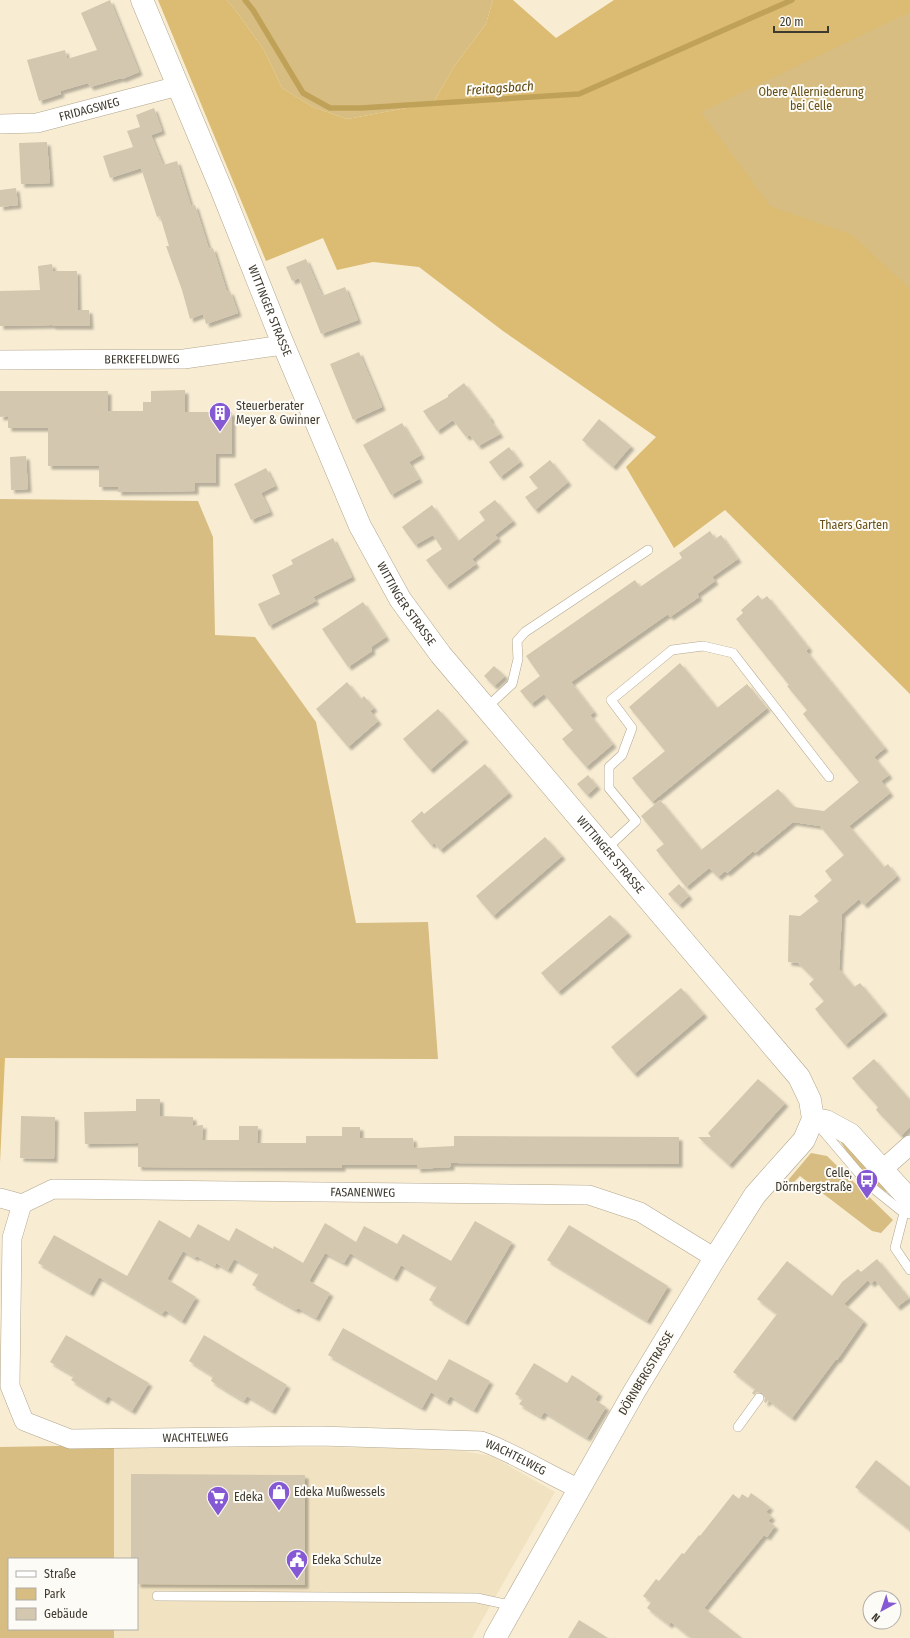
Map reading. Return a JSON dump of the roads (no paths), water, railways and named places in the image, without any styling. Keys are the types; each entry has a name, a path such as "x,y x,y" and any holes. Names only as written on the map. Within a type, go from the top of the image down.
{"main road":[{"name":"WITTINGER STRASSE","path":"142,0 360,526 400,599 441,655 799,1078 810,1100 813,1119"},
{"path":"813,1119 826,1121 850,1134 882,1170 908,1209"},
{"name":"DÖRNBERGSTRASSE","path":"495,1638 634,1392 715,1258 755,1195 804,1140 813,1119"}],"street":[{"name":"FRIDAGSWEG","path":"0,124 37,123 178,86"},
{"name":"BERKEFELDWEG","path":"0,360 184,359 284,345"},
{"path":"882,1170 910,1145"},
{"name":"FASANENWEG","path":"22,1204 54,1189 589,1195 640,1212 715,1258"},
{"path":"0,1198 22,1204"},
{"name":"WACHTELWEG","path":"22,1204 12,1238 10,1386 24,1421 70,1439 319,1436 481,1440 498,1447 580,1489"}],"lane":[{"path":"486,708 512,684 518,659 517,641 525,632 648,550"},
{"path":"606,849 636,821 609,788 609,767 622,755 632,728 611,700 672,650 703,646 733,653 829,777"},
{"path":"813,1119 869,1185 908,1209 895,1248 910,1270"},
{"path":"738,1427 758,1398"},
{"path":"157,1596 477,1598 514,1606"}],"waterway":[{"name":"Freitagsbach","path":"245,0 253,10 303,93 330,108 361,108 579,94 792,0"}],"place":[{"name":"Steuerberater Meyer & Gwinner","path":"220,432"},
{"name":"Celle, Dörnbergstraße","path":"867,1200"},
{"name":"Edeka Mußwessels","path":"279,1512"},
{"name":"Edeka","path":"218,1516"},
{"name":"Edeka Schulze","path":"297,1580"}],"park label":[{"name":"Obere Allerniederung bei Celle","path":"811,99"},
{"name":"Thaers Garten","path":"854,525"}]}
